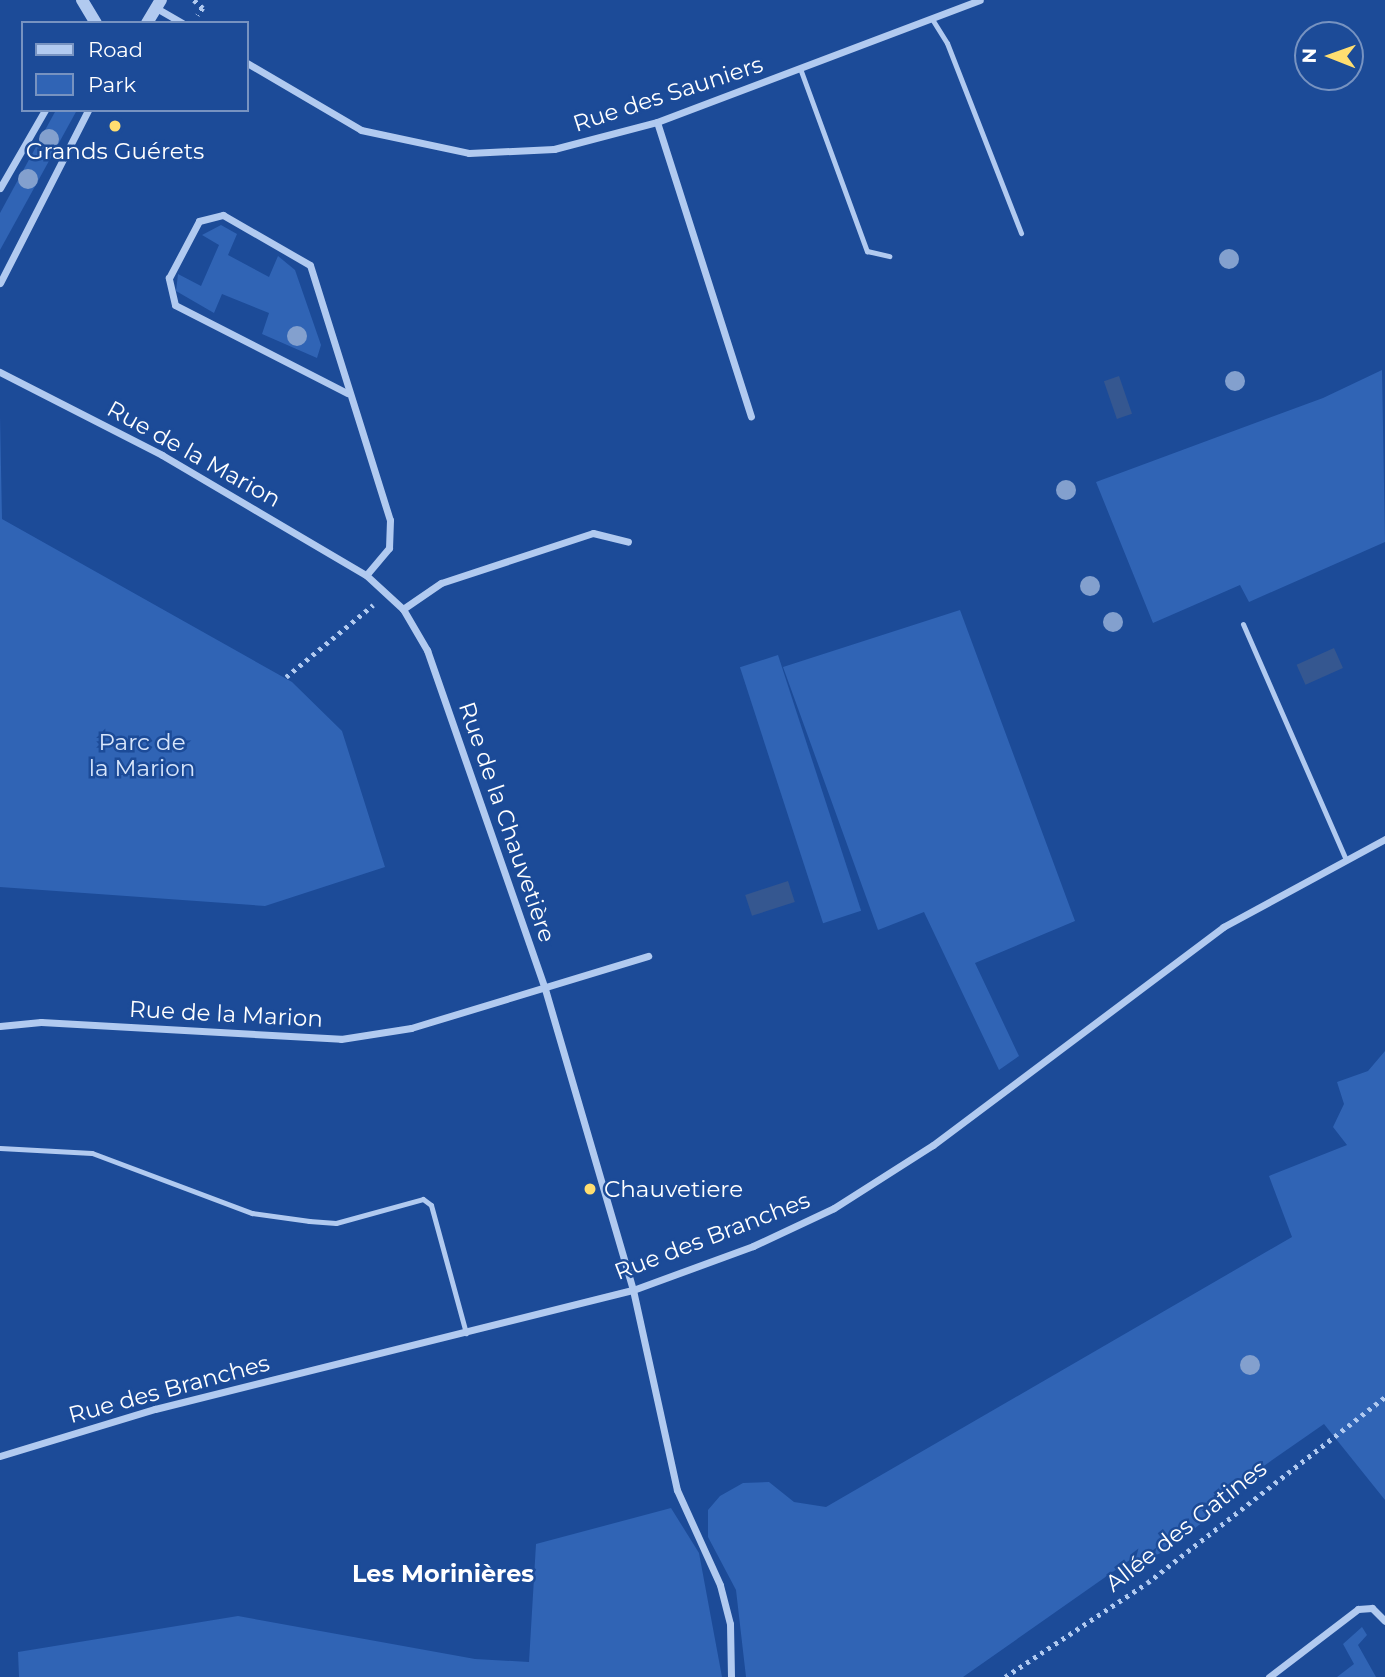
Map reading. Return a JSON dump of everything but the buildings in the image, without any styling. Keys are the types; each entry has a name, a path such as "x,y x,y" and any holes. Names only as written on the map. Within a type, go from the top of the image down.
{"street":[{"path":"82,0 91,21"},
{"name":"Rue des Sauniers","path":"248,64 362,130 469,153 554,149 657,122 801,71 980,0"},
{"path":"147,21 159,4 180,21"},
{"path":"0,188 44,112"},
{"path":"0,283 87,112"},
{"path":"657,122 751,416"},
{"path":"347,393 175,305 169,278 199,221 223,215 310,265 347,393 390,520 389,548 366,575"},
{"name":"Rue de la Marion","path":"0,372 162,455 366,575"},
{"path":"403,609 441,583 593,533 628,542"},
{"name":"Rue de la Chauvetière","path":"366,575 403,609 426,650 545,989 633,1290 677,1490 730,1624 732,1677"},
{"name":"Rue des Branches","path":"0,1456 155,1409 633,1290 834,1208 933,1145 1223,927 1345,857 1385,839"},
{"name":"Rue de la Marion","path":"0,1026 41,1022 341,1039 411,1028 648,956"},
{"path":"1269,1677 1358,1609 1372,1608 1385,1621"}],"lane":[{"path":"932,19 947,43 1021,233"},
{"path":"801,71 867,251 889,256"},
{"path":"1243,624 1345,857"},
{"path":"0,1149 92,1153 252,1213 309,1222 336,1223 422,1199 430,1205 466,1333"}],"path":[{"path":"194,0 203,8 198,15"},
{"path":"286,677 387,594"},
{"name":"Allée des Gatines","path":"1005,1677 1146,1583 1385,1397"}],"green space":[{"path":"55,112 76,112 0,250 0,213"},
{"path":"221,225 237,234 228,255 269,277 278,256 295,270 321,345 317,358 262,334 269,313 222,294 214,313 176,291 178,274 201,286 219,245 202,235"},
{"path":"1382,370 1385,542 1249,602 1240,585 1153,623 1096,482 1323,398"},
{"name":"Parc de la Marion","path":"0,416 2,519 292,682 342,731 385,867 265,906 0,887"},
{"path":"960,610 1075,921 975,963 1019,1056 999,1070 924,912 878,930 783,667"},
{"path":"778,655 861,911 823,923 740,667"},
{"path":"1385,1051 1385,1500 1324,1424 1219,1497 1211,1516 1163,1552 1140,1562 1134,1557 963,1677 746,1677 736,1590 708,1537 708,1510 720,1496 743,1483 769,1482 794,1502 826,1507 1292,1237 1269,1176 1347,1145 1333,1127 1344,1104 1337,1082 1368,1071"},
{"path":"671,1508 699,1553 722,1677 19,1677 18,1652 238,1616 475,1659 529,1662 536,1544"},
{"path":"1362,1627 1367,1635 1358,1645 1376,1677 1337,1677 1354,1664 1343,1644"}],"shaded area":[{"path":"1119,376 1132,414 1117,419 1104,381"},
{"path":"1334,648 1343,668 1305,685 1297,665"},
{"path":"788,881 795,902 752,916 745,895"}],"place":[{"name":"Grands Guérets","path":"115,126"},
{"name":"Chauvetiere","path":"590,1189"}],"district":[{"name":"Les Morinières","path":"443,1574"}]}
